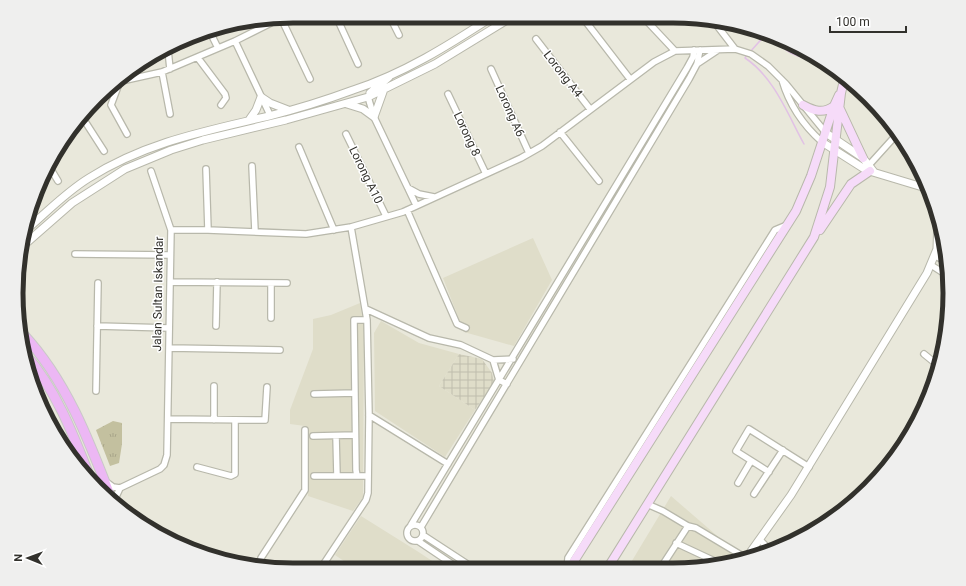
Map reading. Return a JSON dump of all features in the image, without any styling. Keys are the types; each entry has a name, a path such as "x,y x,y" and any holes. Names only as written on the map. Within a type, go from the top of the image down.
{"main road":[{"path":"572,563 796,211 811,176 843,84"},
{"path":"803,105 812,110 819,111 829,109 837,105"},
{"path":"814,237 830,187 837,105"},
{"path":"837,105 863,158"},
{"path":"610,563 814,237 851,184 872,169"},
{"path":"27,338 43,356 60,381 77,416 107,488"},
{"path":"32,362 53,394 84,463"}],"street":[{"path":"339,23 358,64"},
{"path":"393,23 399,35"},
{"path":"31,225 68,193 118,162 169,140 270,115 354,90 390,75 449,45 483,23"},
{"path":"28,242 72,203 125,169 171,150 203,140 286,120 368,97 435,64 502,23"},
{"path":"587,23 630,79"},
{"path":"649,23 675,51 736,49 748,53 782,79 826,133 863,158 872,169"},
{"path":"284,24 310,80"},
{"path":"129,79 162,72 198,58 235,41 260,25"},
{"path":"718,27 736,49"},
{"path":"212,35 218,48"},
{"name":"Lorong A4","path":"536,39 590,109"},
{"path":"235,41 270,115 277,119 286,120"},
{"path":"686,50 688,60 687,68"},
{"path":"697,50 697,64"},
{"path":"451,563 418,541 412,541 408,537 407,532 697,50"},
{"path":"466,563 423,535 421,527 697,64 719,50"},
{"name":"Jalan Sultan Iskandar","path":"120,488 160,469 164,465 167,455 171,230 255,231 306,234 351,227 407,210 528,154 654,62 675,51"},
{"path":"168,54 170,69"},
{"path":"198,58 225,94 226,98 221,105"},
{"name":"Lorong A6","path":"491,69 528,154"},
{"path":"162,72 170,114"},
{"path":"390,75 387,81 372,90 368,97 374,117 416,205"},
{"path":"782,79 785,90 798,114 809,130 822,142 834,150 872,169 920,186"},
{"path":"117,89 112,105 127,134"},
{"path":"374,117 384,89"},
{"name":"Lorong 8","path":"448,94 486,174"},
{"path":"261,97 270,104 288,110"},
{"path":"250,120 261,97"},
{"path":"346,104 363,109 374,117"},
{"path":"84,122 104,151"},
{"path":"560,132 599,181"},
{"name":"Lorong A10","path":"346,134 386,216"},
{"path":"872,169 894,139"},
{"path":"299,147 334,230"},
{"path":"252,166 255,231"},
{"path":"206,169 208,230"},
{"path":"52,171 58,181"},
{"path":"151,171 171,230"},
{"path":"408,188 419,194 434,197"},
{"path":"407,210 458,324 466,328"},
{"path":"324,563 367,497 369,416 367,320 351,227"},
{"path":"936,253 937,236"},
{"path":"751,552 809,467 931,265 939,248"},
{"path":"936,253 941,257"},
{"path":"75,254 170,255"},
{"path":"931,265 942,272"},
{"path":"170,282 287,283"},
{"path":"216,326 217,282"},
{"path":"96,391 98,283"},
{"path":"270,318 271,283"},
{"path":"366,309 429,338 461,345 493,360 513,358 532,332 535,329 539,329"},
{"path":"358,476 356,470 355,435 354,320 367,320"},
{"path":"97,326 169,328"},
{"path":"169,348 280,350"},
{"path":"924,354 934,362"},
{"path":"493,360 499,380 507,384"},
{"path":"214,386 214,420"},
{"path":"168,419 265,420 267,387"},
{"path":"314,394 355,393"},
{"path":"369,416 448,464"},
{"path":"197,467 231,476 235,474 235,420"},
{"path":"769,472 736,451 749,429 809,467"},
{"path":"262,561 261,558 305,490 305,430"},
{"path":"313,436 355,435"},
{"path":"336,436 337,476"},
{"path":"754,494 783,450"},
{"path":"738,483 751,461"},
{"path":"314,476 368,476"},
{"path":"102,478 108,484 120,488 116,497"},
{"path":"648,504 663,510 688,526 696,528 739,555"},
{"path":"411,525 421,527"},
{"path":"664,563 688,526"},
{"path":"418,541 423,535"},
{"path":"760,540 766,546"},
{"path":"676,543 713,560"}],"shaded area":[{"path":"533,238 552,280 514,346 464,332 443,278"},
{"path":"360,303 364,328 363,497 353,511 308,496 305,426 290,424 290,410 313,349 313,319 331,315"},
{"path":"381,321 419,343 459,354 439,386 475,410 445,457 375,411 374,333"},
{"path":"459,354 482,359 492,373 494,382 475,410 439,386"},
{"path":"671,496 739,555 708,561 631,563"},
{"path":"361,516 435,563 347,563 335,555"}],"green space":[{"path":"113,421 122,423 122,444 119,463 110,466 96,430"}],"water":[{"path":"778,45 792,51 808,59 796,56"}],"waterway":[{"path":"750,52 762,38"},
{"path":"747,55 745,58 764,75 772,86 804,144"}]}
